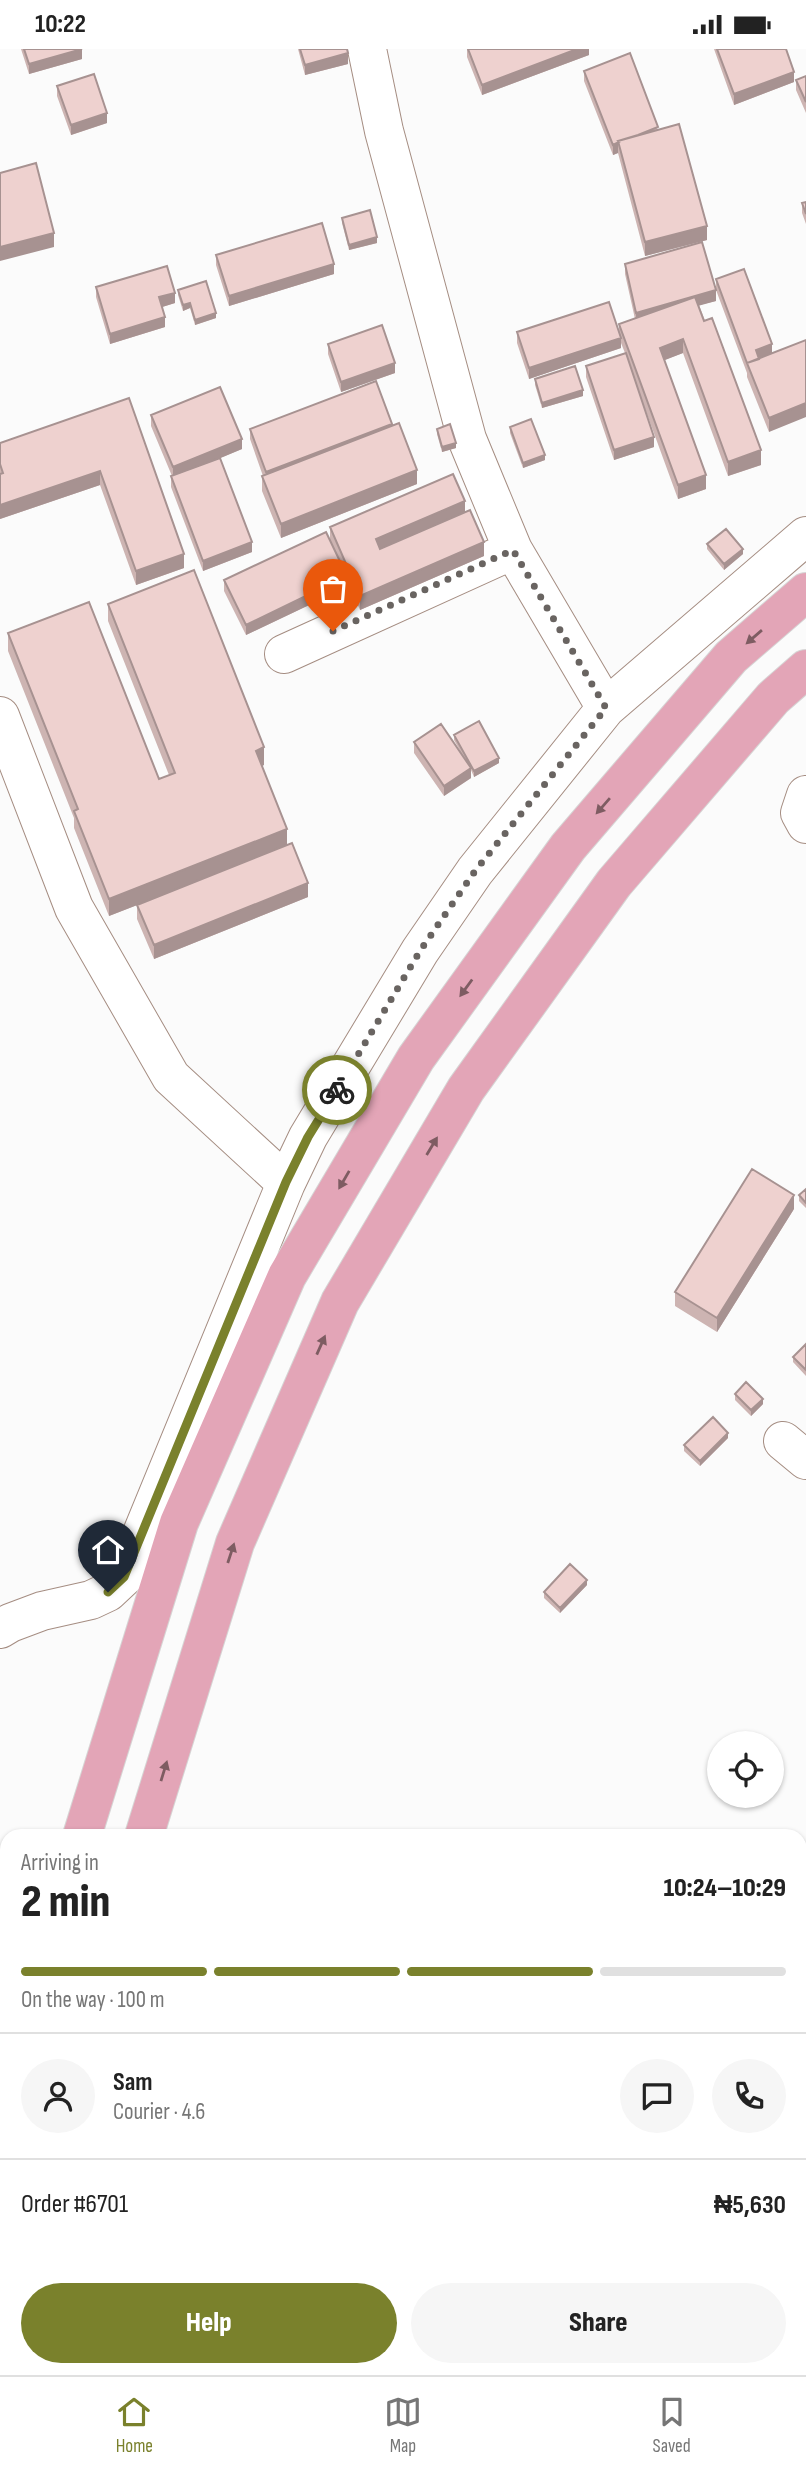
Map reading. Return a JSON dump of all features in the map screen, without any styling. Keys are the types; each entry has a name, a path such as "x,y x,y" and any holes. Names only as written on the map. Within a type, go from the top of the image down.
{"main road":[{"path":"84,1829 179,1523 294,1264 416,1058 568,847 731,657 806,592"},
{"path":"146,1829 235,1543 340,1302 466,1089 614,883 773,698 806,669"}],"street":[{"path":"367,49 384,131 467,439 513,550 606,708"},
{"path":"0,1629 42,1611 99,1596 108,1592 124,1577 286,1182 308,1137 420,951 475,871 606,708 806,536"},
{"path":"284,654 513,550"},
{"path":"0,716 74,908 171,1077 286,1182"},
{"path":"806,796 800,813 806,824"}],"building":[{"path":"24,49 82,49 29,64"},
{"path":"300,49 347,49 348,53 305,65"},
{"path":"468,49 577,49 482,85"},
{"path":"717,49 786,49 794,72 734,94"},
{"path":"630,53 658,127 613,145 584,71"},
{"path":"94,74 107,113 71,125 57,86"},
{"path":"806,76 806,102 796,80"},
{"path":"679,124 707,226 645,242 618,141"},
{"path":"36,163 54,233 0,247 0,173"},
{"path":"370,210 377,237 349,245 342,218"},
{"path":"322,223 334,264 229,296 216,255"},
{"path":"702,242 716,290 636,313 625,264"},
{"path":"167,266 175,293 159,297 165,317 110,334 96,287"},
{"path":"744,269 772,344 756,350 759,359 747,363 716,279"},
{"path":"206,281 216,313 195,320 190,303 183,305 178,290"},
{"path":"695,297 704,321 712,318 761,450 728,462 683,339 660,348 706,475 678,485 619,324"},
{"path":"609,302 621,338 529,368 517,332"},
{"path":"382,325 395,363 341,382 328,344"},
{"path":"806,340 806,403 769,418 747,363"},
{"path":"626,353 654,437 614,450 586,366"},
{"path":"575,366 583,390 542,403 535,379"},
{"path":"376,381 392,424 266,472 250,429"},
{"path":"220,387 242,439 173,467 151,415"},
{"path":"129,398 184,554 136,571 100,471 0,505 0,474 3,473 0,443"},
{"path":"531,419 545,455 523,463 510,427"},
{"path":"399,423 417,470 281,524 262,476"},
{"path":"450,424 456,443 442,447 437,429"},
{"path":"220,458 252,542 203,561 171,476"},
{"path":"453,474 465,501 376,539 380,549 470,510 484,542 360,596 330,527"},
{"path":"726,529 743,549 724,564 707,544"},
{"path":"326,532 347,576 246,625 224,580"},
{"path":"194,570 264,747 256,751 287,829 109,899 74,811 78,809 8,633 89,602 159,779 175,773 108,604"},
{"path":"479,721 499,758 474,771 454,735"},
{"path":"441,724 471,768 444,786 414,742"},
{"path":"292,843 308,883 154,945 137,905"},
{"path":"752,1169 794,1195 717,1318 675,1292"},
{"path":"806,1189 806,1203 799,1195"},
{"path":"806,1344 806,1370 793,1357"},
{"path":"746,1382 763,1399 751,1410 735,1394"},
{"path":"713,1417 728,1433 700,1461 684,1445"},
{"path":"570,1564 587,1580 560,1608 544,1592"}],"way so far":[{"path":"333,631 513,550 606,708 475,871 420,951 337,1090"}],"route":[{"path":"108,1592 124,1577 286,1182 308,1137 337,1090"}]}
